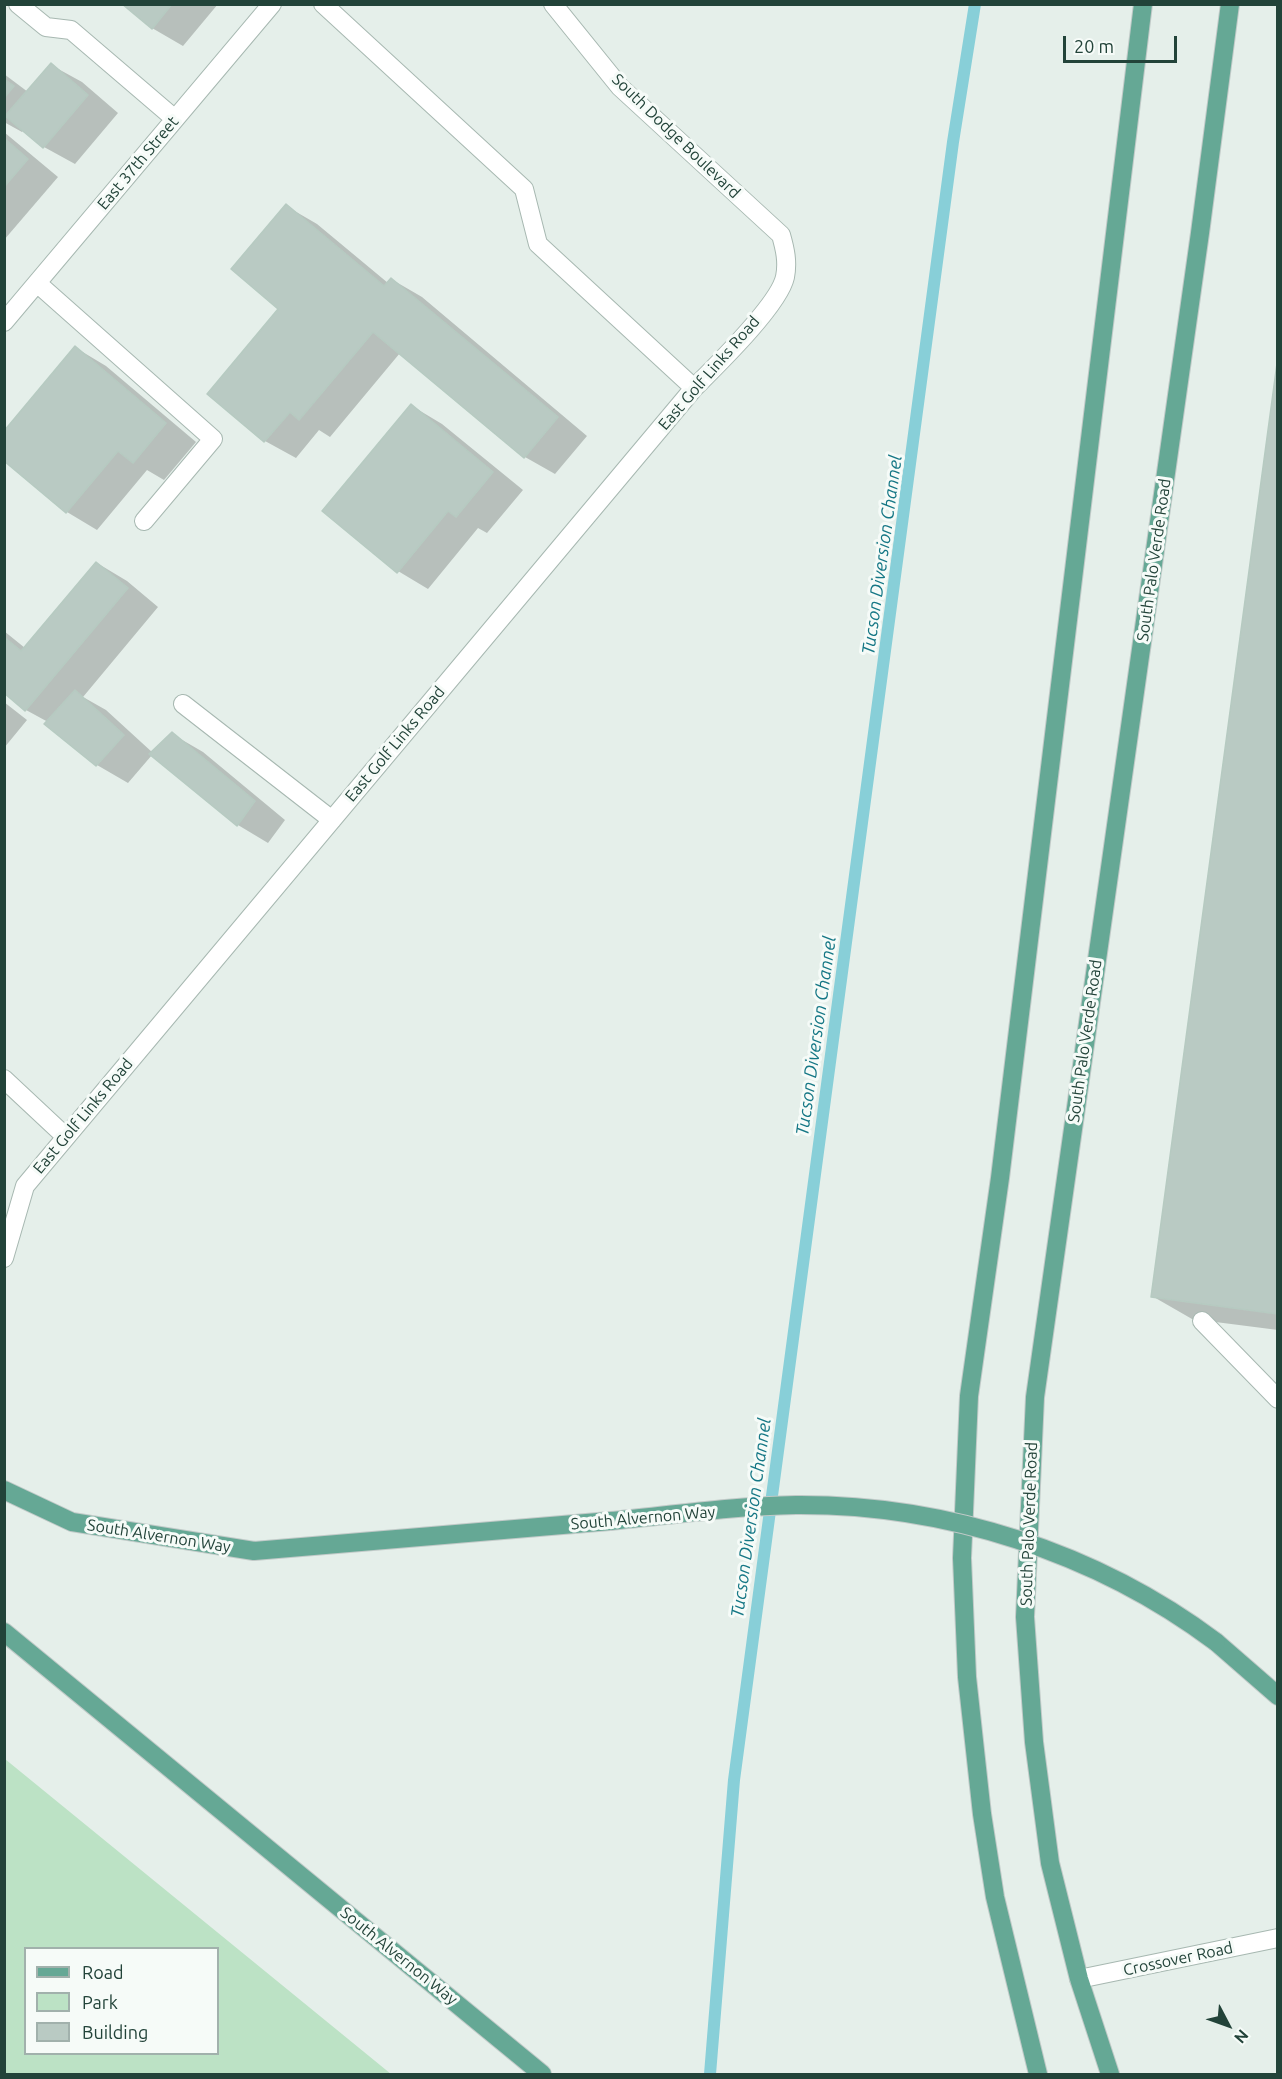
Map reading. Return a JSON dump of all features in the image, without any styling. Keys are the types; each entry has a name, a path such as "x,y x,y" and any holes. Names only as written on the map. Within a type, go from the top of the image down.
{"main road":[{"path":"1038,2074 995,1897 982,1814 967,1677 962,1558 969,1408 1000,1178 1143,4"},
{"name":"South Palo Verde Road","path":"1110,2074 1079,1979 1050,1863 1034,1742 1025,1617 1035,1397 1230,4"},
{"name":"South Alvernon Way","path":"4,1490 72,1522 254,1551 795,1505 860,1507 990,1530 1066,1557 1132,1588 1184,1618 1216,1642 1278,1696"},
{"name":"South Alvernon Way","path":"4,1632 542,2074"}],"street":[{"path":"18,4 46,27 71,30 175,119"},
{"name":"East 37th Street","path":"4,322 272,4"},
{"path":"323,4 524,189 538,244 694,388"},
{"name":"South Dodge Boulevard","path":"553,4 620,87 781,235"},
{"name":"East Golf Links Road","path":"4,1258 25,1186 694,388 770,303 785,278 786,253 781,235"},
{"path":"37,284 213,439 144,520"},
{"path":"183,704 332,820"},
{"path":"4,1079 66,1137"},
{"path":"1202,1322 1278,1399"},
{"name":"Crossover Road","path":"1079,1979 1278,1938"}],"green space":[{"path":"4,1759 5,1759 391,2074 5,2074"}],"building":[{"path":"122,4 172,4 152,29"},
{"path":"51,63 88,95 43,148 5,116"},
{"path":"4,79 14,86 4,98"},
{"path":"4,138 28,159 4,187"},
{"path":"286,204 384,286 391,278 558,417 524,458 373,332 299,420 290,412 264,442 207,394 278,309 231,269"},
{"path":"75,346 166,423 133,463 118,451 66,513 4,461 4,431"},
{"path":"1278,356 1278,1314 1151,1297"},
{"path":"411,404 493,472 456,517 448,511 397,573 322,511"},
{"path":"96,562 128,588 25,711 4,693 4,637 21,651"},
{"path":"75,690 124,735 96,766 44,724"},
{"path":"172,732 255,801 237,826 149,754"}],"waterway":[{"name":"Tucson Diversion Channel","path":"710,2074 734,1780 953,142 975,4"}]}
